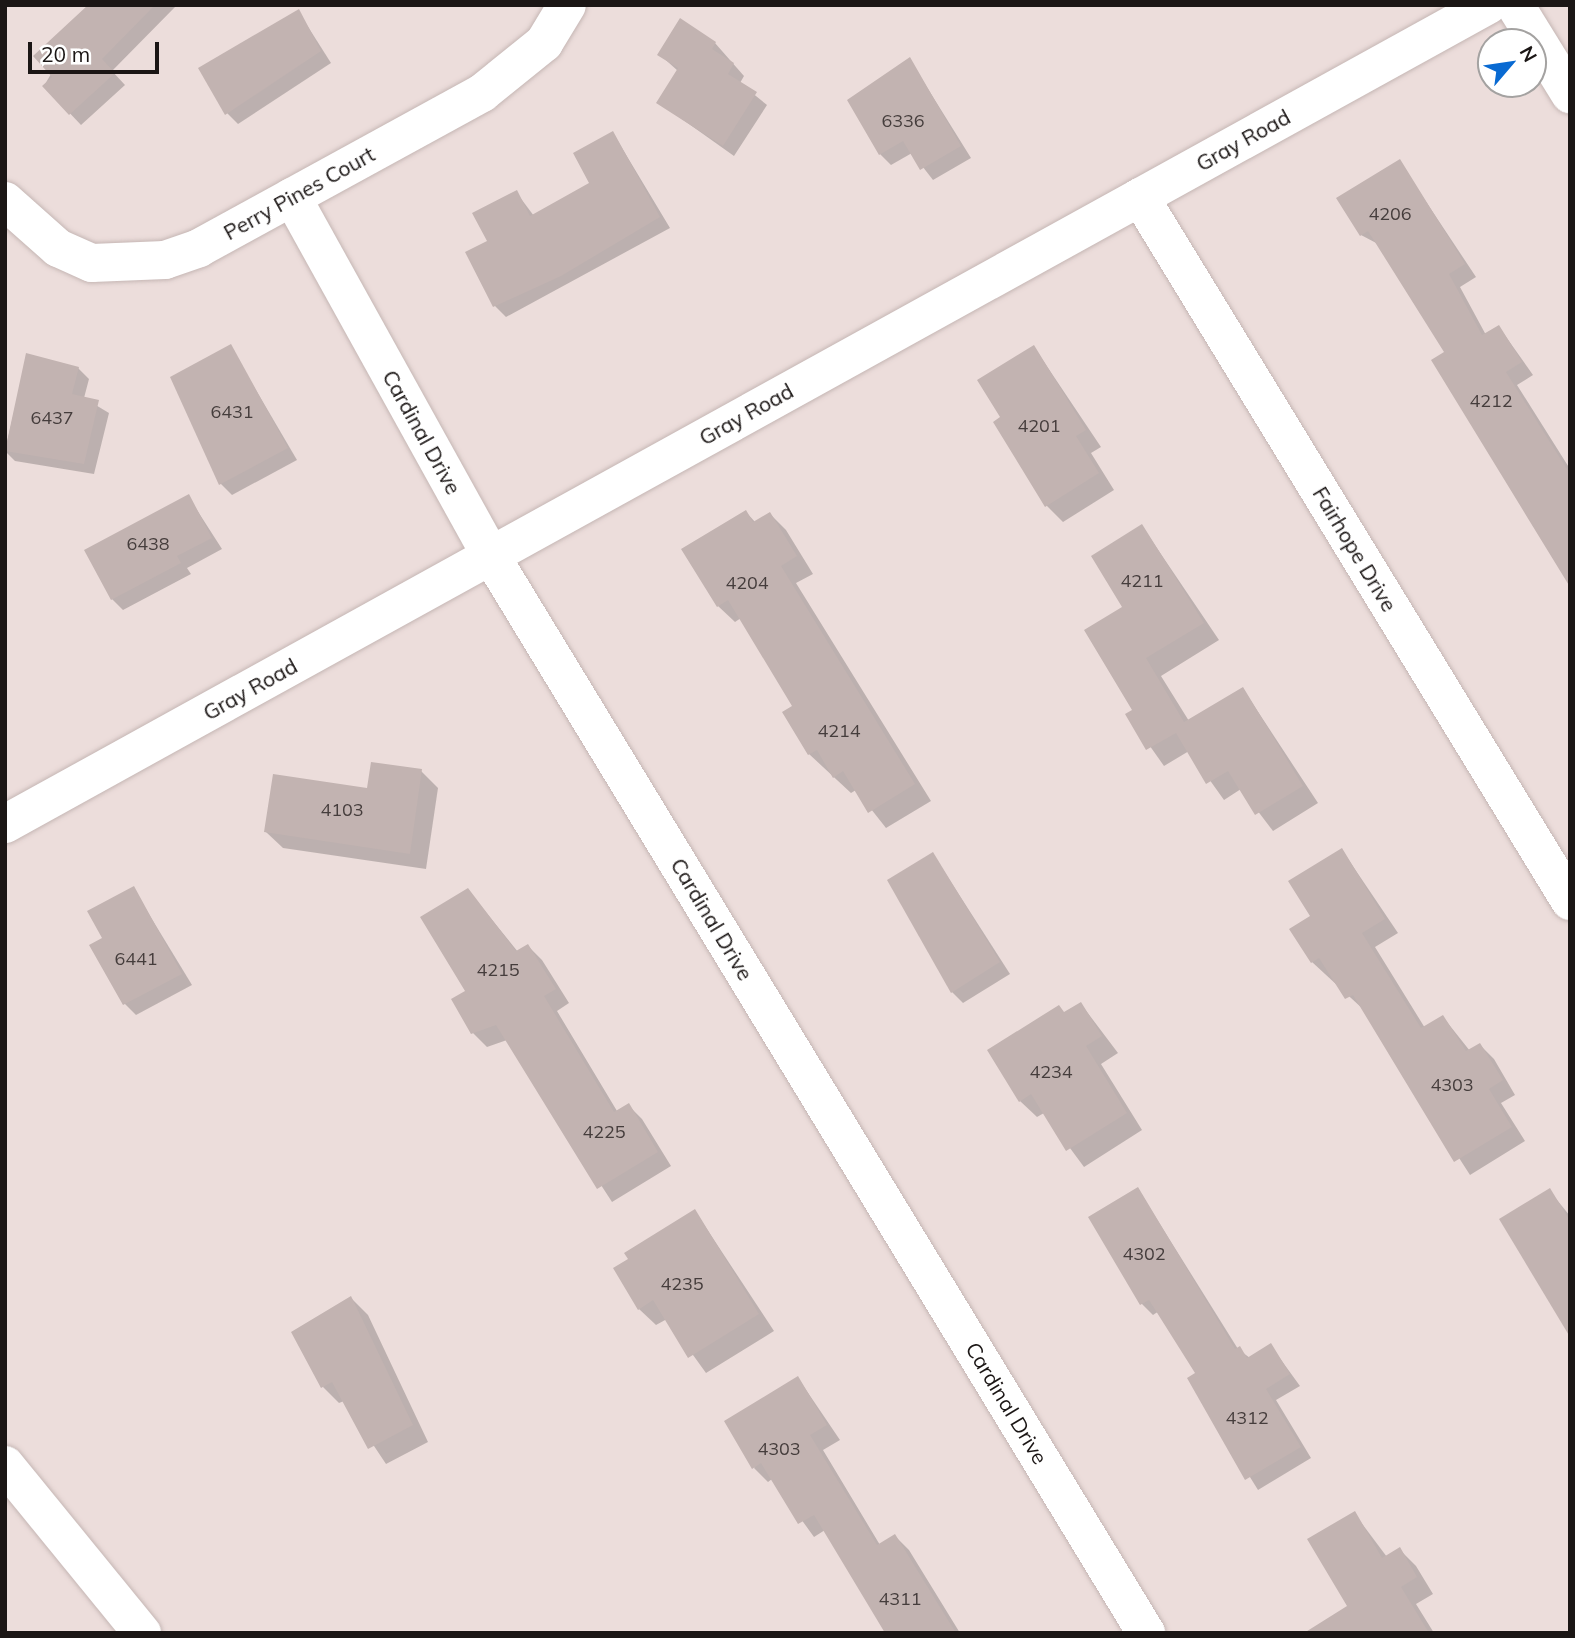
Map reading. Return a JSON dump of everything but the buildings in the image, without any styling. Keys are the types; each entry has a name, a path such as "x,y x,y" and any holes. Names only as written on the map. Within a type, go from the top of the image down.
{"street":[{"name":"Perry Pines Court","path":"5,201 58,248 92,262 126,264 199,248 519,67 567,5"},
{"name":"Gray Road","path":"5,824 1488,5"},
{"path":"1516,5 1570,94"},
{"name":"Cardinal Drive","path":"292,197 491,555 1146,1633"},
{"name":"Fairhope Drive","path":"1140,197 1570,901"},
{"path":"5,1465 142,1633"}]}
